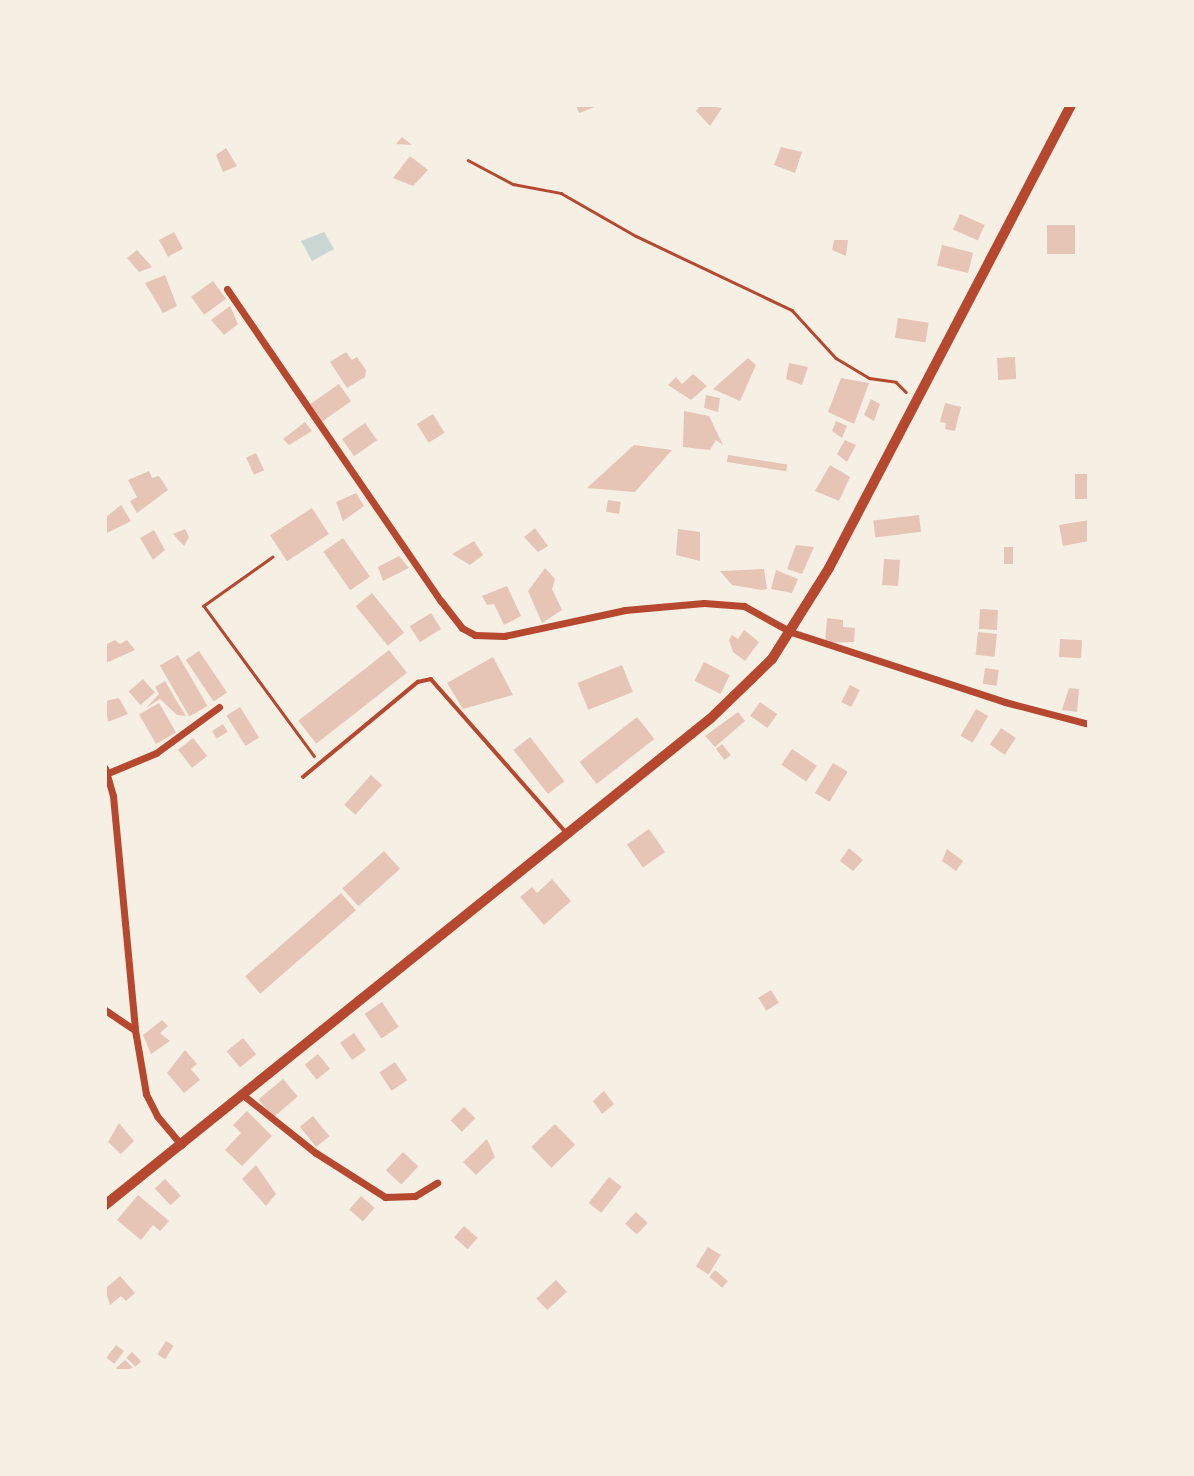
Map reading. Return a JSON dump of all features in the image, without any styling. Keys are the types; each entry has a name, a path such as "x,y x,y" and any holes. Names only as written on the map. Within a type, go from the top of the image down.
{"street":[{"path":"105,1205 568,835 746,687 791,632 916,402 1071,105"},
{"path":"227,289 462,628 488,638 593,615 704,603 744,606 791,632 1006,702 1089,724"},
{"path":"181,1145 157,1116 146,1094 135,1030 106,770 156,753 219,707"},
{"path":"105,1010 135,1030"},
{"path":"243,1095 299,1141 385,1197 415,1196 437,1183"}],"lane":[{"path":"303,777 418,682 431,679 568,835"}],"path":[{"path":"468,160 513,184 561,193 636,236 792,310 836,358 869,377 896,382 916,402"},
{"path":"273,557 204,606 320,763"}],"shaded area":[{"path":"324,232 334,249 312,261 301,241"}],"building":[{"path":"576,105 600,105 579,113"},
{"path":"701,105 722,108 710,126 696,111"},
{"path":"402,137 412,145 396,144"},
{"path":"781,147 802,152 795,173 774,165"},
{"path":"226,148 237,166 223,172 216,155"},
{"path":"410,156 428,170 413,186 393,178"},
{"path":"960,214 985,225 978,241 953,230"},
{"path":"1047,225 1075,225 1075,254 1047,254"},
{"path":"174,232 183,249 168,257 159,240"},
{"path":"834,240 848,240 846,256 832,250"},
{"path":"942,245 973,253 968,273 937,265"},
{"path":"137,250 152,267 139,272 127,258"},
{"path":"165,275 177,306 163,313 145,283"},
{"path":"213,281 226,299 204,315 191,297"},
{"path":"230,306 238,324 224,335 211,320"},
{"path":"898,318 929,323 925,343 895,338"},
{"path":"346,352 352,360 357,357 366,370 365,377 347,388 330,362"},
{"path":"1015,357 1016,379 998,380 997,358"},
{"path":"748,358 756,365 740,401 713,389"},
{"path":"789,363 808,367 802,385 786,379"},
{"path":"693,374 707,386 691,400 668,385 676,377 682,384"},
{"path":"841,378 869,383 854,424 828,412"},
{"path":"339,384 351,401 322,421 310,404"},
{"path":"706,395 720,398 718,412 704,408"},
{"path":"871,399 880,404 874,421 864,415"},
{"path":"945,403 961,407 955,431 945,429 946,423 940,422"},
{"path":"684,411 709,416 723,445 716,440 710,450 683,447"},
{"path":"433,414 445,433 429,443 417,424"},
{"path":"836,421 847,426 842,438 832,431"},
{"path":"305,422 312,431 289,445 283,439"},
{"path":"365,423 377,440 354,456 342,439"},
{"path":"845,440 856,445 847,462 837,454"},
{"path":"634,445 672,450 635,492 587,488"},
{"path":"256,453 264,470 254,475 246,458"},
{"path":"728,455 787,464 786,471 727,462"},
{"path":"830,465 850,477 839,501 815,491"},
{"path":"149,471 152,478 159,476 168,490 137,513 130,501 137,497 128,480"},
{"path":"1075,474 1089,474 1089,499 1075,499"},
{"path":"356,493 364,506 343,521 336,502"},
{"path":"608,500 621,502 619,514 606,512"},
{"path":"121,505 131,521 105,534 105,518"},
{"path":"312,508 329,534 287,561 270,535"},
{"path":"919,515 921,532 875,537 873,521"},
{"path":"1089,520 1089,541 1063,546 1059,525"},
{"path":"535,528 548,546 538,552 524,537"},
{"path":"185,529 189,537 184,546 173,534"},
{"path":"678,529 700,532 700,561 676,555"},
{"path":"154,530 165,550 153,560 140,538"},
{"path":"343,538 370,577 350,590 323,552"},
{"path":"474,541 483,555 470,565 452,554"},
{"path":"796,545 814,547 802,574 787,569"},
{"path":"1004,547 1013,547 1013,564 1004,564"},
{"path":"399,556 409,568 383,581 378,567"},
{"path":"884,559 900,560 898,586 882,585"},
{"path":"545,568 555,579 552,589 562,610 542,623 528,591"},
{"path":"764,569 767,589 762,590 732,585 720,571"},
{"path":"776,570 798,579 792,593 771,589"},
{"path":"507,586 521,616 504,625 494,604 487,605 482,596"},
{"path":"372,593 404,633 388,646 356,606"},
{"path":"980,609 998,610 997,630 979,629"},
{"path":"431,613 441,629 420,642 410,626"},
{"path":"827,618 843,620 843,627 855,628 854,642 825,643"},
{"path":"744,630 759,642 745,661 733,652 729,640 732,635 738,639"},
{"path":"978,632 997,634 994,657 976,655"},
{"path":"1060,639 1082,640 1081,658 1059,657"},
{"path":"115,640 120,644 127,640 135,650 106,663 105,645"},
{"path":"389,650 407,673 316,744 298,721"},
{"path":"199,651 227,692 214,701 186,660"},
{"path":"178,655 208,706 189,717 160,666"},
{"path":"493,657 513,695 463,709 447,683"},
{"path":"704,662 730,675 720,694 694,681"},
{"path":"622,665 633,692 588,710 577,683"},
{"path":"985,668 999,670 997,686 983,684"},
{"path":"143,679 155,693 140,705 129,691"},
{"path":"165,681 186,716 177,715 160,699 146,708 159,694 155,687"},
{"path":"850,685 860,690 851,707 841,702"},
{"path":"1069,688 1079,689 1077,712 1062,710"},
{"path":"119,698 128,714 108,722 105,701"},
{"path":"760,702 777,714 767,728 750,716"},
{"path":"159,703 176,732 156,744 139,714"},
{"path":"240,707 259,738 246,746 226,715"},
{"path":"976,709 988,716 973,743 960,736"},
{"path":"738,712 745,721 715,747 705,736"},
{"path":"637,717 654,739 597,784 579,762"},
{"path":"223,724 228,732 217,739 212,731"},
{"path":"1001,728 1016,738 1005,755 990,745"},
{"path":"530,737 564,781 548,794 513,750"},
{"path":"193,738 207,756 192,768 178,750"},
{"path":"722,744 731,755 725,760 716,749"},
{"path":"792,749 817,766 806,782 781,765"},
{"path":"833,763 848,772 830,802 815,793"},
{"path":"371,775 382,785 355,815 344,805"},
{"path":"649,829 665,852 643,867 627,844"},
{"path":"849,848 863,860 853,871 840,861"},
{"path":"947,849 963,861 956,871 942,861"},
{"path":"384,851 400,869 358,906 342,888"},
{"path":"552,879 571,901 544,925 520,897 532,887 537,893"},
{"path":"341,893 356,910 260,994 245,976"},
{"path":"771,990 779,1003 766,1011 758,998"},
{"path":"382,1002 399,1027 381,1039 365,1014"},
{"path":"162,1020 168,1026 160,1033 170,1041 151,1054 143,1035"},
{"path":"354,1033 366,1050 352,1060 340,1043"},
{"path":"243,1038 256,1054 240,1068 227,1051"},
{"path":"185,1050 197,1064 191,1069 200,1080 184,1093 167,1073"},
{"path":"318,1054 330,1069 317,1079 305,1065"},
{"path":"395,1062 407,1080 392,1091 379,1073"},
{"path":"283,1079 298,1097 273,1117 258,1100"},
{"path":"604,1091 614,1104 602,1114 593,1101"},
{"path":"464,1107 475,1118 462,1132 451,1120"},
{"path":"247,1111 272,1136 242,1166 225,1150 241,1133 233,1125"},
{"path":"313,1116 329,1136 316,1147 300,1127"},
{"path":"119,1123 134,1141 121,1154 108,1142"},
{"path":"555,1124 575,1145 551,1168 531,1147"},
{"path":"487,1139 495,1157 476,1175 463,1162"},
{"path":"403,1152 418,1166 401,1185 386,1170"},
{"path":"256,1165 276,1194 266,1206 242,1179"},
{"path":"609,1177 622,1187 601,1213 589,1203"},
{"path":"165,1179 181,1196 170,1205 155,1189"},
{"path":"138,1195 169,1221 160,1231 153,1225 141,1240 117,1220"},
{"path":"361,1196 375,1208 363,1221 349,1210"},
{"path":"636,1212 648,1223 637,1235 625,1224"},
{"path":"464,1226 478,1238 468,1249 454,1237"},
{"path":"708,1247 721,1255 709,1274 696,1267"},
{"path":"715,1270 728,1281 722,1288 709,1277"},
{"path":"120,1276 135,1293 126,1301 121,1296 110,1305 105,1289"},
{"path":"556,1280 567,1292 547,1310 536,1298"},
{"path":"166,1341 174,1346 165,1359 158,1355"},
{"path":"116,1345 124,1351 114,1364 106,1358"},
{"path":"132,1352 141,1361 136,1367 126,1358"},
{"path":"125,1360 133,1368 119,1371 116,1368"}]}
